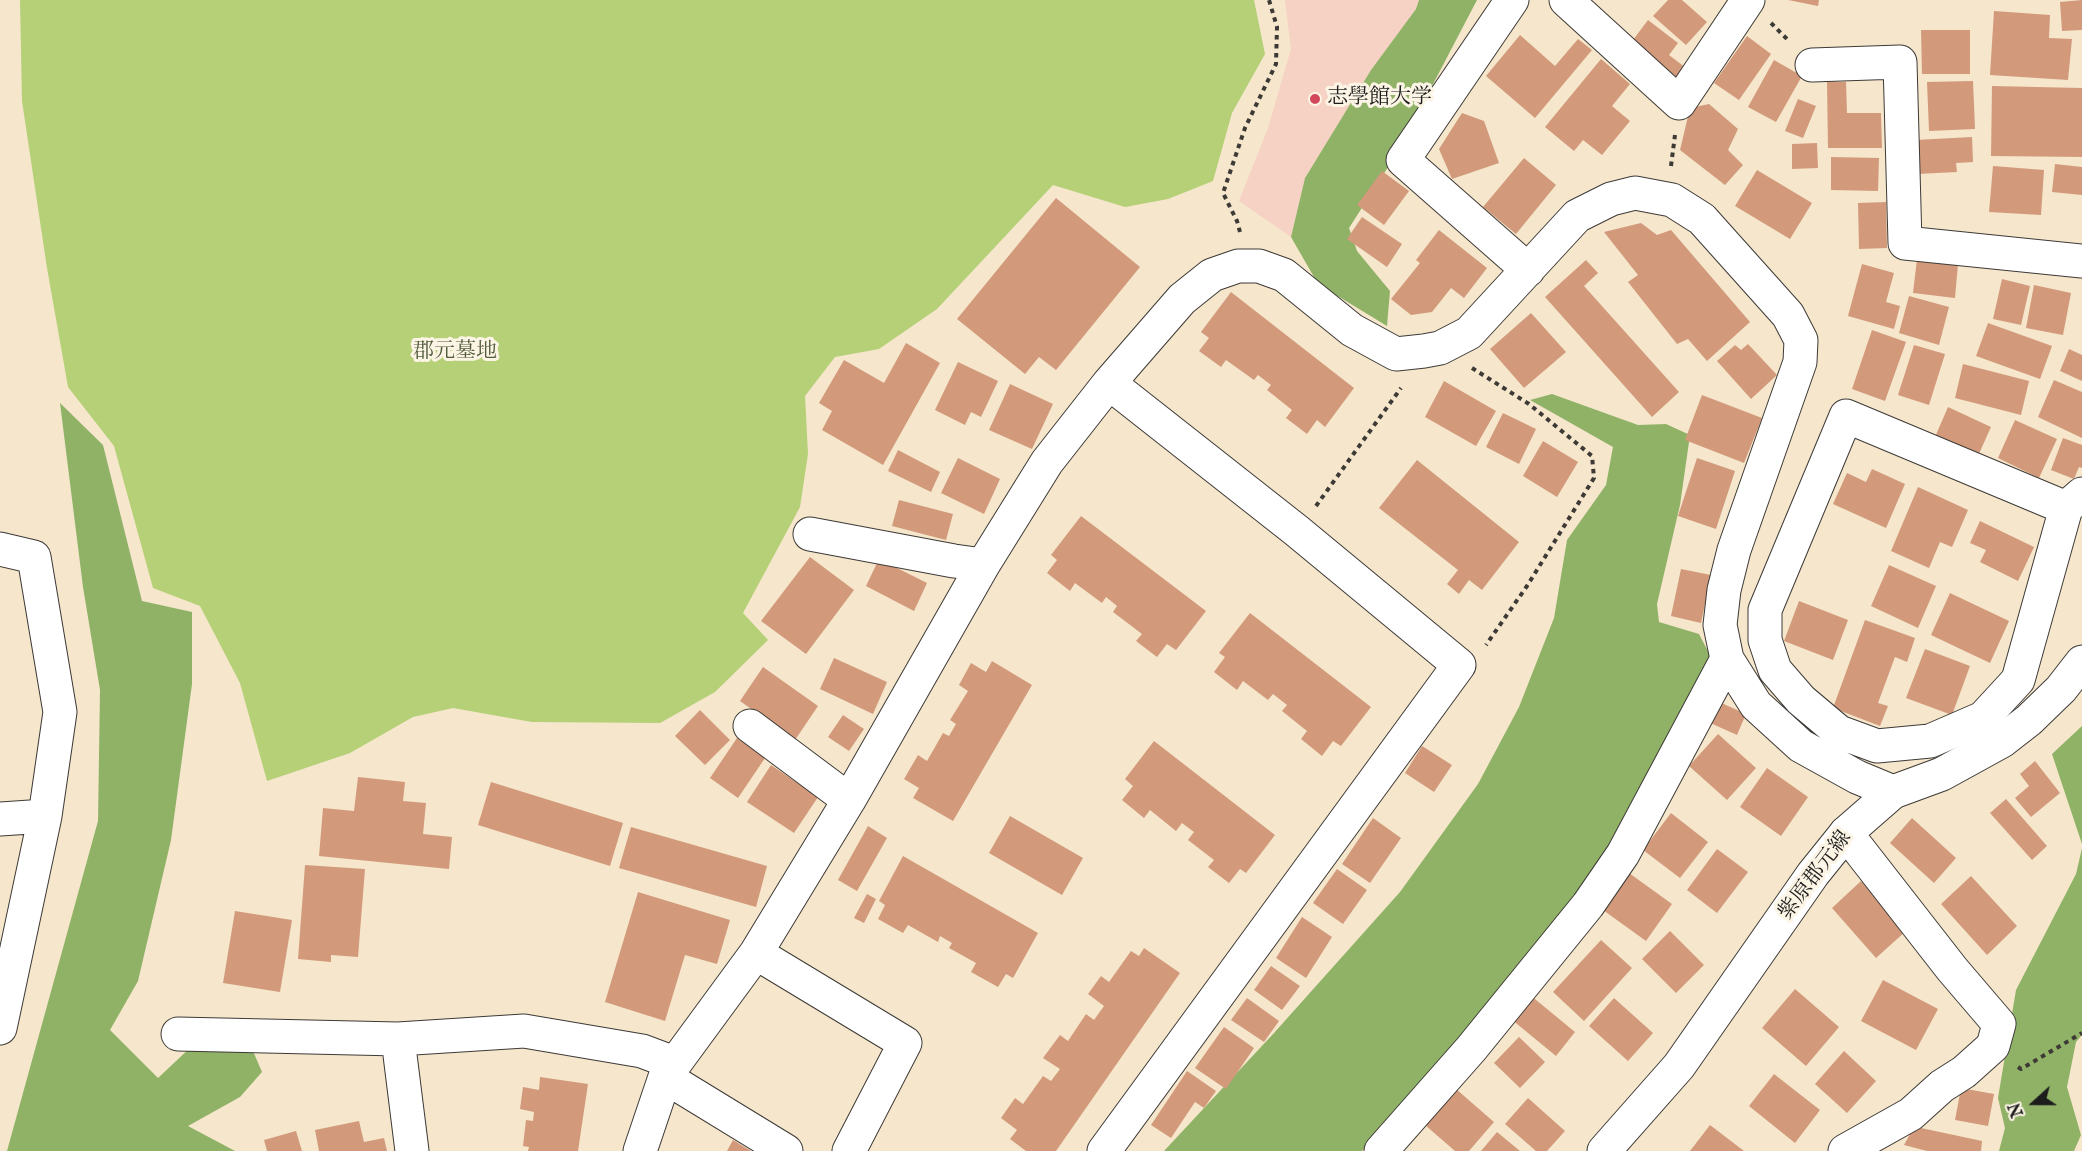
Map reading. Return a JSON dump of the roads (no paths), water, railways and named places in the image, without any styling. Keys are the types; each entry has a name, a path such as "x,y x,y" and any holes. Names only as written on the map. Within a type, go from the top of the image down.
{"street":[{"path":"1512,0 1403,160 1528,270"},
{"path":"1566,0 1679,103 1757,8"},
{"path":"1812,65 1900,62 1905,243 2082,261"},
{"path":"640,1151 669,1070 756,953 849,800 983,564 1047,462 1109,383 1182,299 1212,275 1238,266 1259,266 1284,275 1352,330 1396,354 1440,348 1469,333 1577,216 1611,199 1635,193 1672,200 1702,219 1788,315 1801,340 1800,362 1734,550 1724,590 1720,626 1727,660 1756,705 1801,746 1857,777 1893,792"},
{"path":"1104,1151 1459,665 1297,531 1109,383"},
{"path":"1846,416 2074,501 2018,680 1983,718 1930,741 1877,746 1839,732 1801,700 1775,670 1765,640 1765,610 1846,416"},
{"path":"810,534 954,561 983,564"},
{"path":"0,549 34,557 60,712 45,816 0,1028"},
{"path":"1381,1151 1471,1049 1588,905 1623,854 1727,660"},
{"name":"紫原郡元線","path":"1604,1151 1678,1066 1813,874 1846,833 1893,792 1942,774 2002,741 2029,720 2061,689 2082,662"},
{"path":"750,726 849,800"},
{"path":"0,819 45,816"},
{"path":"1845,1151 1911,1114 1942,1086 1964,1072 1993,1046 1999,1024 1952,969 1846,833"},
{"path":"756,953 905,1043 849,1151"},
{"path":"178,1034 398,1039 524,1031 642,1051 786,1151"},
{"path":"398,1039 412,1151"}],"place":[{"name":"志學館大学","path":"1315,99"}],"park label":[{"name":"郡元墓地","path":"455,353"}]}
